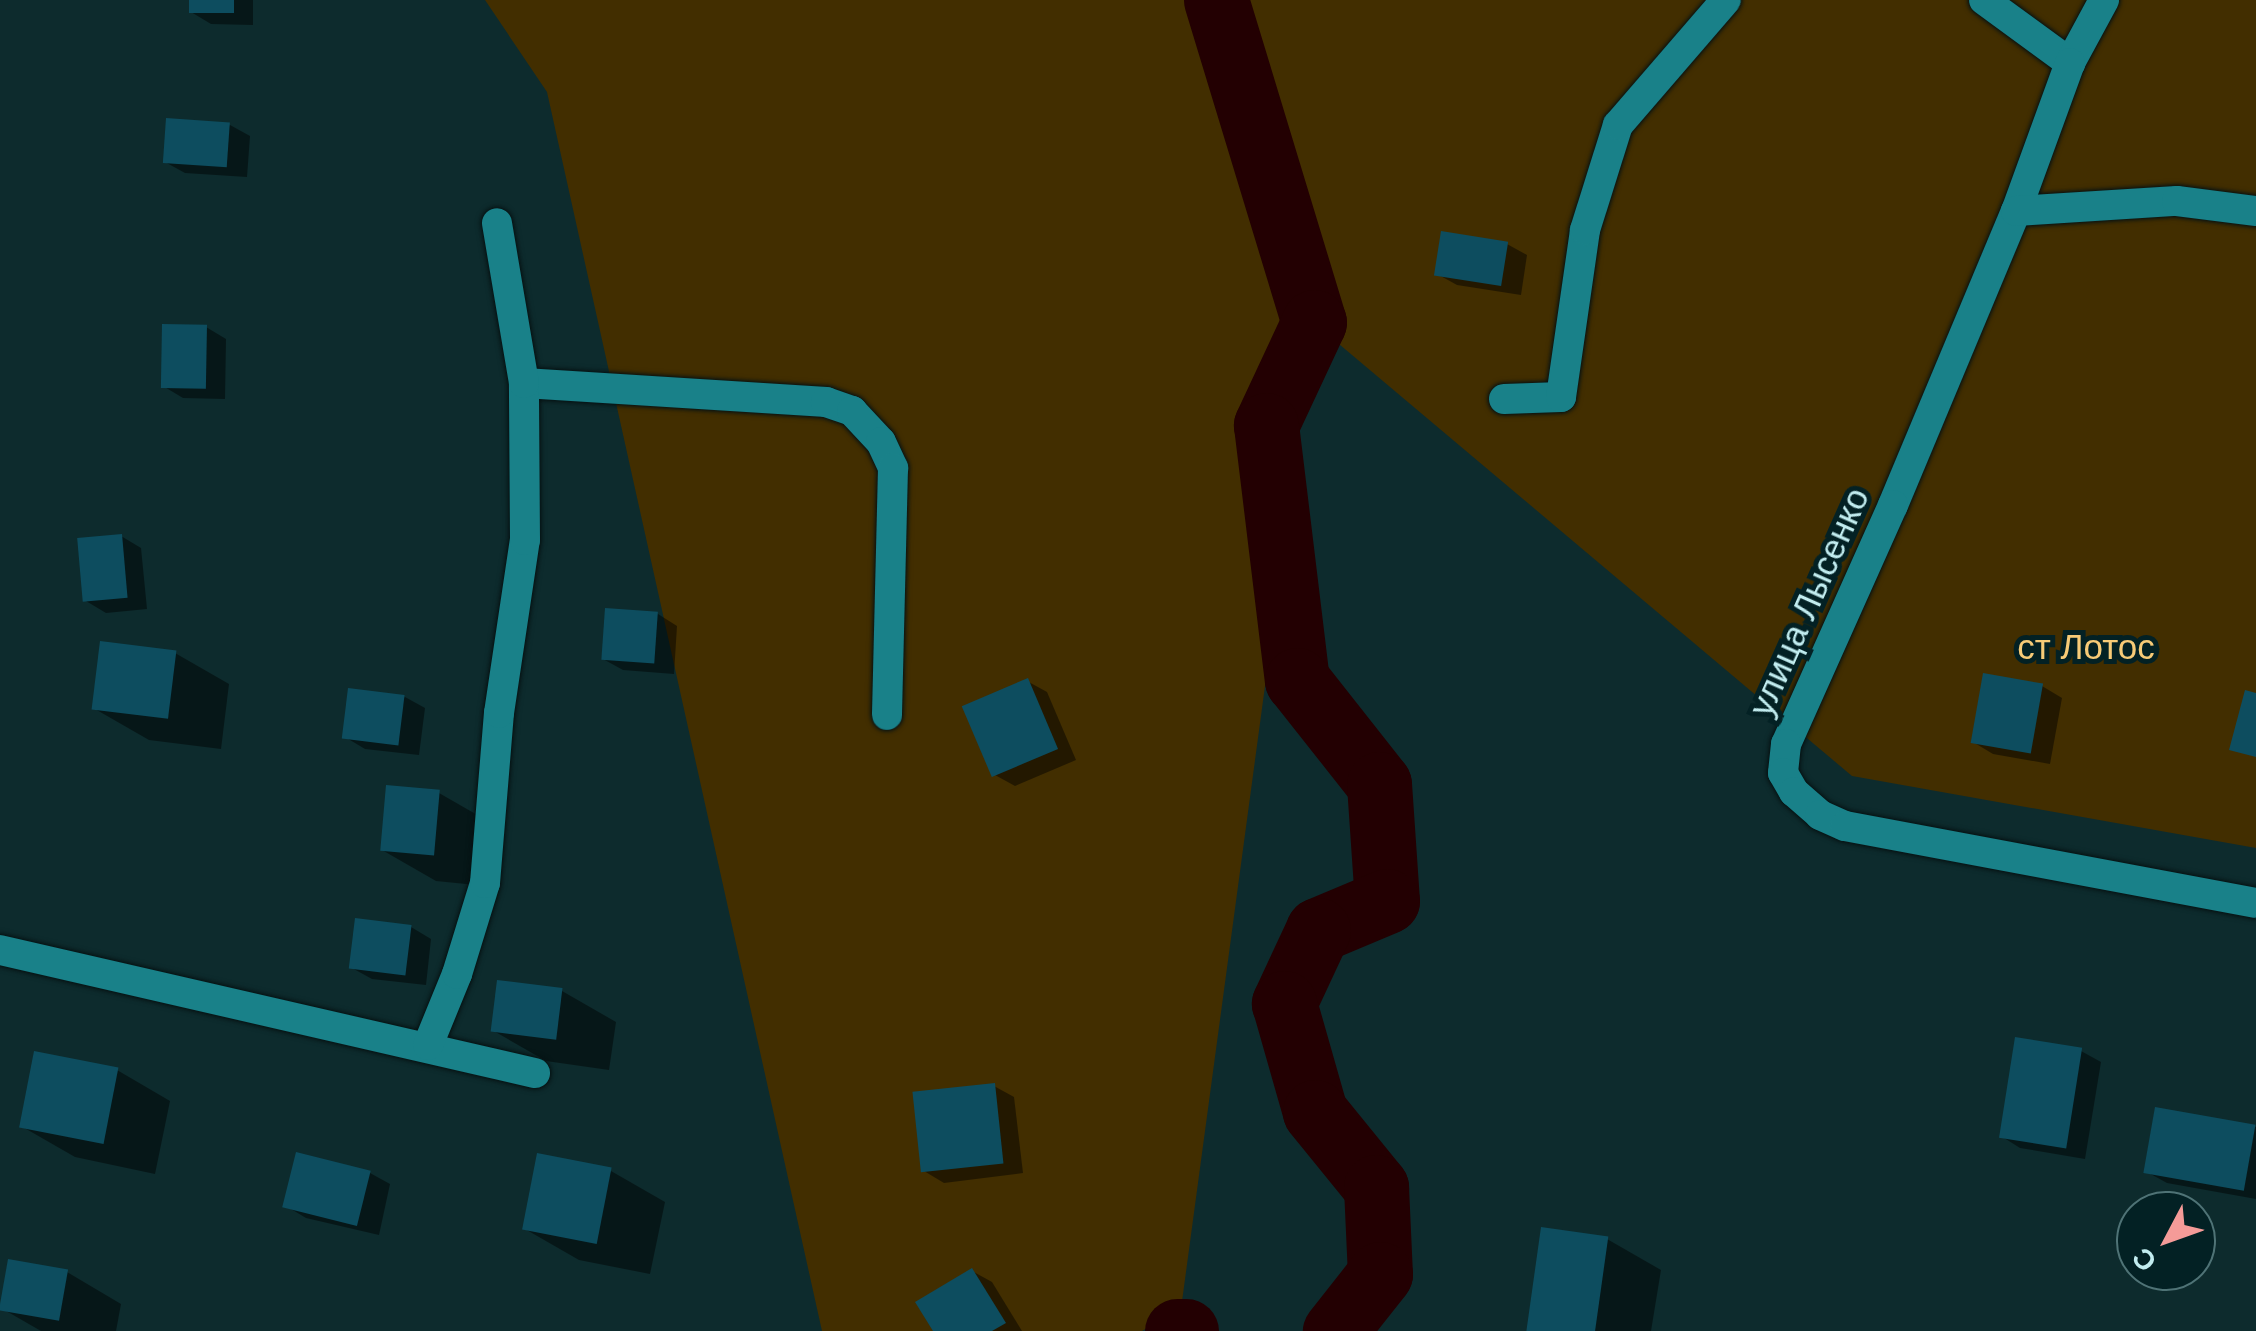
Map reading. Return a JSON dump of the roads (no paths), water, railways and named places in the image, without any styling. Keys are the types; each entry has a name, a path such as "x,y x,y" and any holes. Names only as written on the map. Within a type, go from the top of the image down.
{"street":[{"path":"1504,398 1561,397 1585,230 1618,125 1726,0"},
{"path":"1984,0 2070,62"},
{"name":"улица Лысенко","path":"2104,0 2070,62 2016,211 1894,505 1786,744 1783,774 1794,792 1820,815 1845,826 2256,903"},
{"path":"2016,211 2176,201 2256,212"},
{"path":"428,1046 457,974 485,883 500,713 524,540 524,383 497,223"},
{"path":"524,383 826,402 852,410 882,442 892,468 887,715"},
{"path":"0,950 535,1073"}],"waterway":[{"path":"1216,0 1314,322 1266,425 1297,680 1379,784 1387,901 1318,930 1284,1003 1315,1112 1376,1187 1380,1274 1335,1331"},
{"path":"1177,1331 1186,1331"}],"park label":[{"name":"ст Лотос","path":"2086,647"}]}
